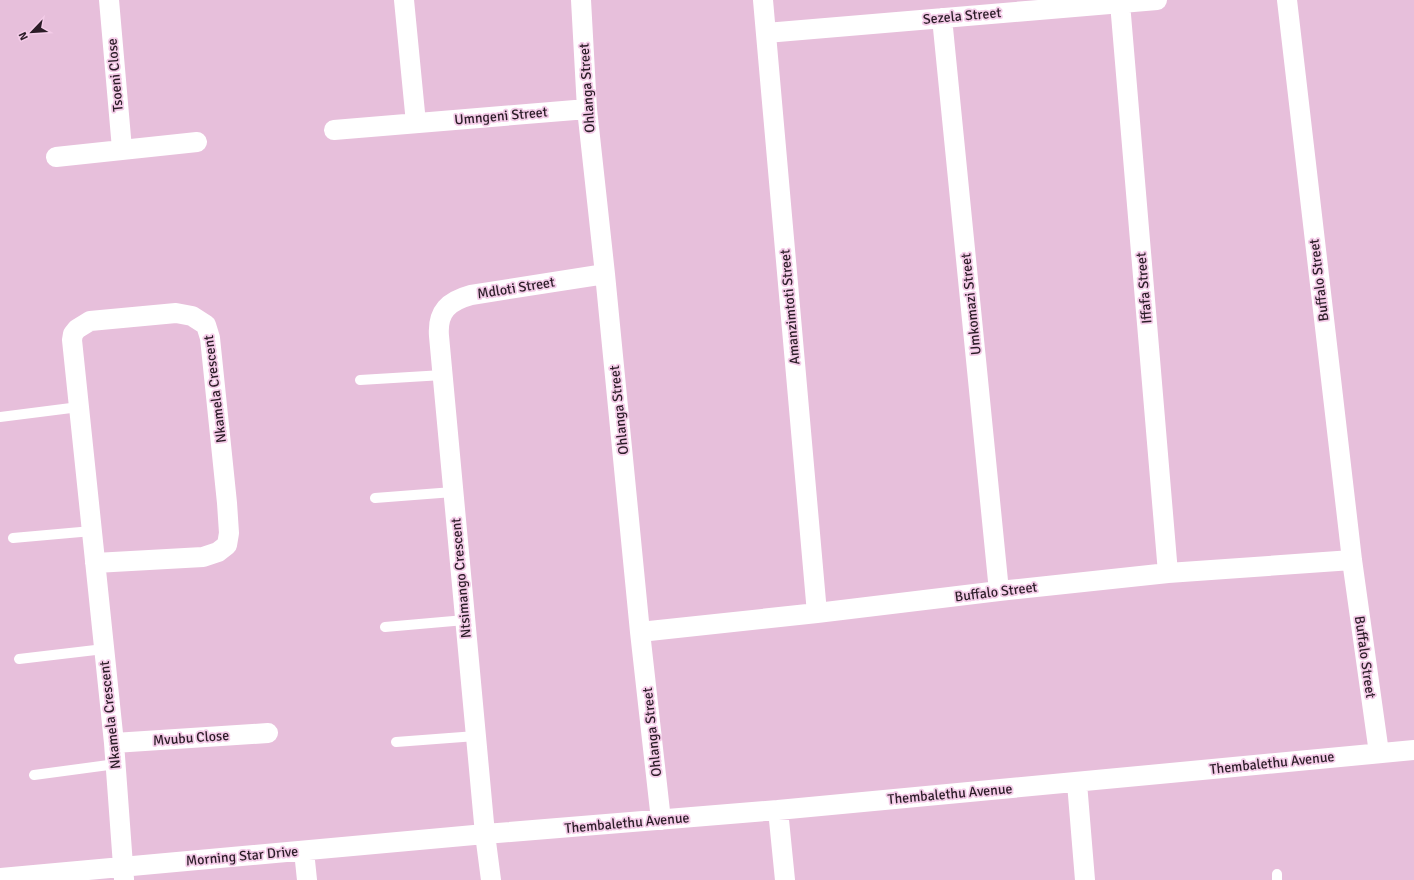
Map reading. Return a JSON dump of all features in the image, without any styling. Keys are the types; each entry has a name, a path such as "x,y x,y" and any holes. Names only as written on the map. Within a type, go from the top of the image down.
{"street":[{"name":"Tsoeni Close","path":"109,0 122,149"},
{"path":"404,0 416,123"},
{"name":"Ohlanga Street","path":"581,0 587,109 606,274 640,632 662,820"},
{"name":"Amanzimtoti Street","path":"763,0 817,614"},
{"name":"Sezela Street","path":"766,33 1157,0"},
{"name":"Buffalo Street","path":"1287,0 1352,560 1379,753"},
{"name":"Iffafa Street","path":"1120,3 1168,573"},
{"name":"Umkomazi Street","path":"942,18 999,591"},
{"name":"Umngeni Street","path":"334,130 587,109"},
{"path":"56,157 197,142"},
{"name":"Mdloti Street","path":"439,322 447,307 461,298 471,295 606,274"},
{"name":"Nkamela Crescent","path":"95,563 203,557 218,552 227,545 229,533 226,496 210,338 206,325 192,316 176,313 90,321 82,325 73,334 72,340 95,563 114,743 124,873"},
{"name":"Ntsimango Crescent","path":"439,322 453,492 485,834 491,880"},
{"name":"Buffalo Street","path":"640,632 817,614 999,591 1168,573 1352,560"},
{"name":"Mvubu Close","path":"114,743 268,732"},
{"name":"Thembalethu Avenue","path":"485,834 778,810 1414,750"},
{"path":"1078,782 1082,880"},
{"path":"778,810 785,880"},
{"name":"Morning Star Drive","path":"0,878 124,873 304,851 485,834"},
{"path":"304,851 307,880"}],"lane":[{"path":"360,380 443,375"},
{"path":"0,417 79,407"},
{"path":"375,498 453,492"},
{"path":"13,538 92,531"},
{"path":"385,627 465,620"},
{"path":"19,659 104,649"},
{"path":"396,742 476,736"},
{"path":"34,775 116,764"}]}
